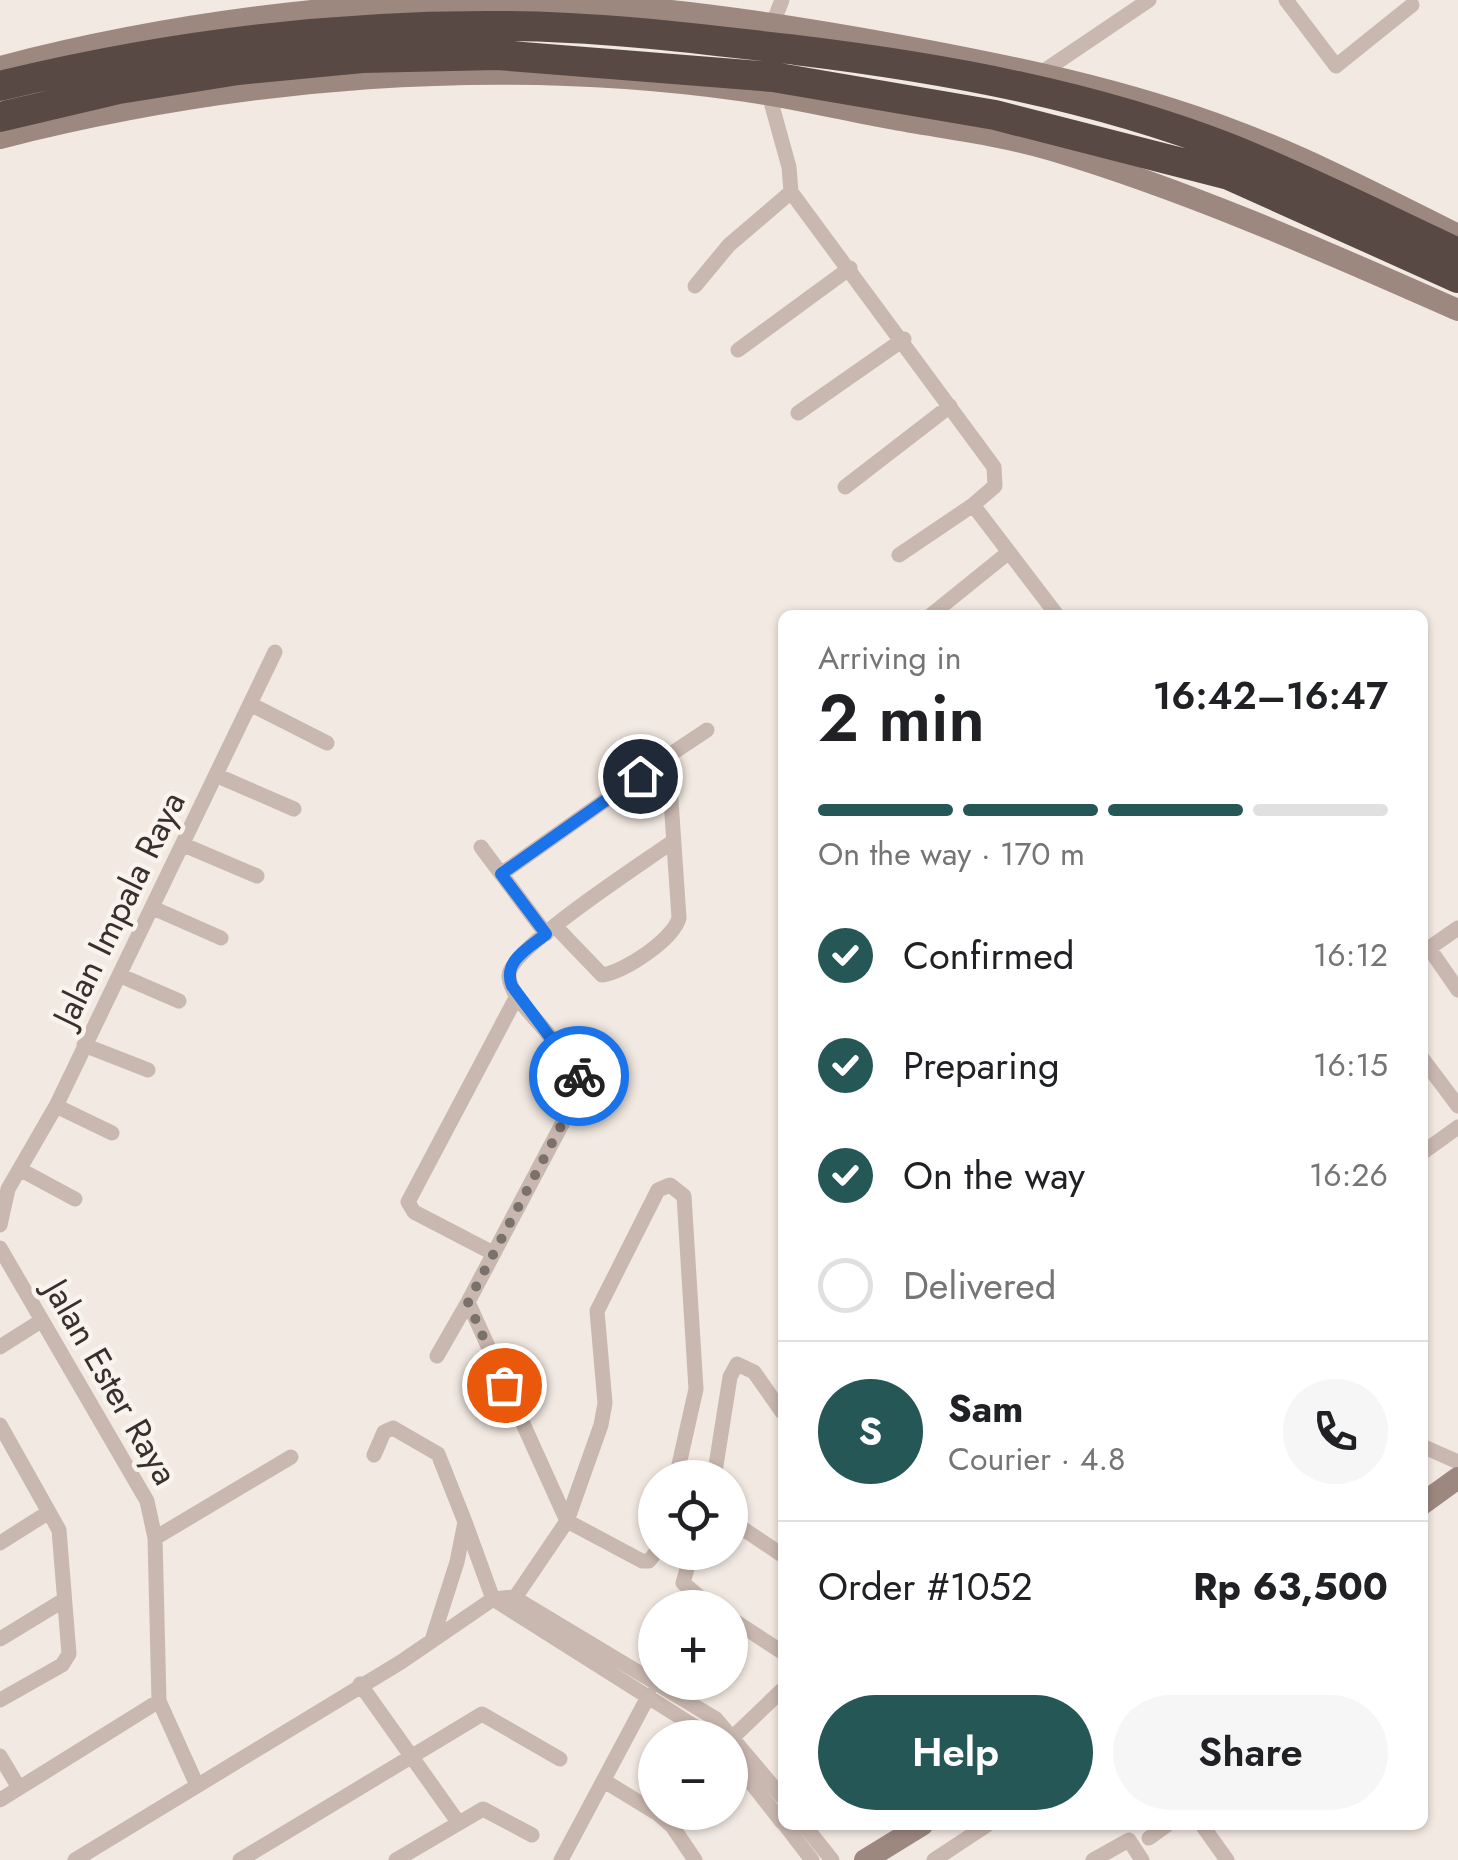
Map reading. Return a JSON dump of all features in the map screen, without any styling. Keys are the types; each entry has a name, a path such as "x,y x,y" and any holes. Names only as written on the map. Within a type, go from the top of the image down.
{"highway":[{"path":"0,86 101,62 288,34 383,28 491,26 723,42 996,79 1061,97 1229,149 1458,253"},
{"path":"0,117 118,89 238,70 362,58 497,55 772,77 880,92 994,116 1229,175 1458,278"}],"street":[{"path":"1042,72 1149,0"},
{"path":"0,67 90,43 294,12 374,6 513,1 777,11 1113,90 1233,130 1334,173 1458,236"},
{"path":"1294,3 1336,66 1412,4"},
{"path":"0,138 106,111 230,92 444,75 618,79 768,95 1048,148 1220,205 1458,310"},
{"path":"768,95 790,167 791,192 904,338 994,467 994,486 899,556"},
{"path":"695,286 730,245 791,192"},
{"path":"738,350 850,268"},
{"path":"798,413 904,338"},
{"path":"845,486 950,406"},
{"path":"973,505 1053,610"},
{"path":"936,610 1010,552"},
{"name":"Jalan Impala Raya","path":"0,1225 8,1189 56,1106 218,776 274,652"},
{"path":"250,704 326,744"},
{"path":"501,874 706,730"},
{"path":"481,847 550,930 602,975 616,972 674,932 678,918 668,756"},
{"path":"218,776 294,809"},
{"path":"437,1356 579,1092 573,1064 518,996 508,977 510,966 550,930 672,842"},
{"path":"184,845 257,876"},
{"path":"152,908 221,938"},
{"path":"1428,949 1458,928"},
{"path":"1428,952 1458,990"},
{"path":"119,975 179,1001"},
{"path":"491,1252 421,1217 408,1202 518,996"},
{"path":"84,1045 148,1070"},
{"path":"1428,1066 1458,1106"},
{"path":"56,1106 112,1132"},
{"path":"1428,1149 1458,1127"},
{"path":"21,1170 75,1199"},
{"path":"511,1602 566,1521 604,1412 597,1324 602,1296 658,1190 670,1185 684,1196 696,1365 691,1417 680,1460"},
{"name":"Jalan Ester Raya","path":"0,1248 146,1501 156,1538 159,1701 196,1782"},
{"path":"468,1302 566,1521 638,1559"},
{"path":"0,1347 42,1321"},
{"path":"717,1460 730,1377 737,1364 754,1372 778,1406"},
{"path":"374,1455 391,1428 433,1447 454,1486 493,1599"},
{"path":"0,1700 66,1660 61,1535 2,1434"},
{"path":"1428,1449 1458,1462"},
{"path":"156,1538 291,1457"},
{"path":"1428,1500 1458,1478"},
{"path":"0,1542 49,1512"},
{"path":"432,1640 458,1562 464,1522"},
{"path":"748,1530 778,1546"},
{"path":"85,1857 196,1782 493,1599 511,1602 638,1687"},
{"path":"0,1639 64,1600"},
{"path":"748,1630 778,1649"},
{"path":"608,1665 716,1720"},
{"path":"360,1684 458,1822"},
{"path":"748,1723 778,1694"},
{"path":"563,1859 647,1700"},
{"path":"656,1700 686,1720"},
{"path":"0,1800 159,1701"},
{"path":"240,1860 482,1714 560,1760"},
{"path":"0,1756 19,1788"},
{"path":"748,1757 778,1792"},
{"path":"748,1779 778,1816"},
{"path":"606,1782 638,1801"},
{"path":"396,1860 483,1809 532,1835"},
{"path":"671,1830 695,1860"},
{"path":"789,1830 812,1860"},
{"path":"808,1830 832,1860"},
{"path":"865,1860 914,1830"},
{"path":"934,1860 979,1830"},
{"path":"1149,1838 1161,1830"},
{"path":"1206,1830 1228,1860"},
{"path":"1092,1860 1122,1841 1134,1845 1142,1860"}],"way so far":[{"path":"504,1385 468,1302 491,1252 579,1092 579,1076"}],"route":[{"path":"579,1076 508,977 514,960 546,934 501,874 640,776"}]}
